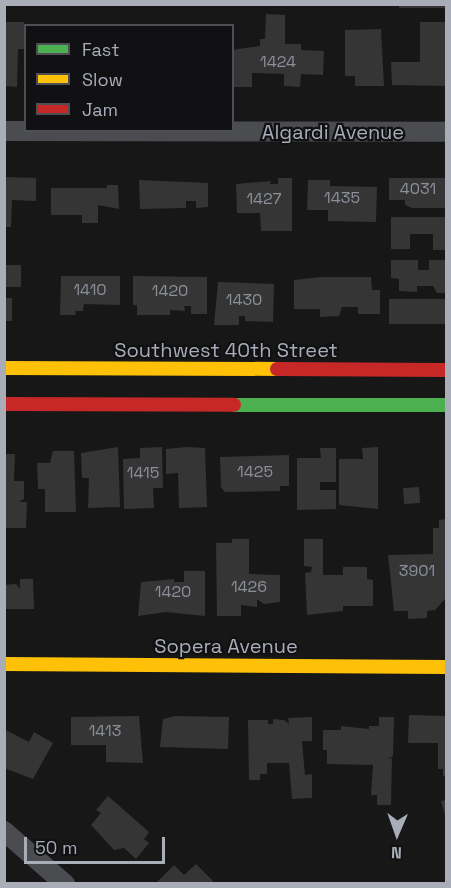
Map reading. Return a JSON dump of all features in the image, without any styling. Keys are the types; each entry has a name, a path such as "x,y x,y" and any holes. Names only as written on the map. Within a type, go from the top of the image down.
{"main road":[{"name":"Southwest 40th Street","path":"4,368 447,370"},
{"path":"4,404 447,405"},
{"name":"Sopera Avenue","path":"4,664 447,667"}],"street":[{"name":"Algardi Avenue","path":"4,131 24,131"},
{"name":"Algardi Avenue","path":"234,132 447,132"},
{"path":"4,831 66,884"}],"building":[{"path":"399,4 446,4 446,8 399,8"},
{"path":"266,14 285,15 285,44 301,44 301,50 324,51 323,75 301,74 300,87 284,86 284,74 252,73 252,87 234,87 234,50 260,46 260,39 265,39"},
{"path":"6,22 24,22 24,49 18,49 17,87 4,86"},
{"path":"420,22 446,22 446,86 392,85 391,62 420,62"},
{"path":"381,29 384,86 355,86 355,76 345,76 345,30"},
{"path":"4,177 36,178 36,201 12,200 11,227 4,227"},
{"path":"278,178 292,178 292,231 261,231 260,213 237,213 236,184 271,181 270,184 278,184"},
{"path":"389,178 446,178 446,208 412,208 405,205 405,200 389,200"},
{"path":"139,180 208,183 208,207 196,208 196,201 186,201 186,208 140,209"},
{"path":"308,180 330,180 330,186 377,187 376,222 328,221 328,210 307,210"},
{"path":"107,185 118,185 119,209 98,205 98,223 82,223 82,215 51,215 51,188 107,188"},
{"path":"391,217 446,217 446,250 433,250 433,234 410,234 410,249 391,249"},
{"path":"391,260 418,260 418,270 429,270 429,260 446,260 446,293 437,293 433,286 417,286 417,292 399,291 399,279 391,278"},
{"path":"4,265 21,265 21,287 4,287"},
{"path":"61,276 120,276 120,305 84,304 83,311 75,311 76,315 60,315"},
{"path":"133,276 207,277 207,314 191,314 191,306 184,306 185,311 170,310 170,315 137,315 137,305 133,305"},
{"path":"321,277 371,277 372,290 380,290 380,314 358,314 358,307 342,307 339,316 320,317 320,309 294,309 294,280"},
{"path":"218,282 274,284 273,322 245,321 245,316 239,316 239,325 214,325"},
{"path":"4,298 12,298 12,321 4,321"},
{"path":"389,299 446,299 446,324 389,324"},
{"path":"118,447 120,507 88,508 89,478 82,478 81,453"},
{"path":"162,447 163,488 153,488 154,508 124,509 123,459 140,458 140,448"},
{"path":"378,447 378,509 339,505 339,459 363,459 362,448"},
{"path":"205,448 207,507 179,508 178,473 166,474 166,449"},
{"path":"320,448 336,448 336,482 320,482 320,490 336,490 336,509 297,510 297,458 321,458"},
{"path":"53,451 74,451 76,512 45,512 45,489 38,489 37,463 50,463"},
{"path":"4,454 15,454 14,481 24,481 24,499 19,502 27,502 26,528 4,528"},
{"path":"289,455 289,486 280,486 280,491 225,492 221,487 220,457"},
{"path":"419,487 420,503 404,504 403,488"},
{"path":"446,519 446,598 435,610 427,611 427,618 408,619 408,611 394,611 388,555 433,554 433,528 439,528 439,520"},
{"path":"232,539 249,539 249,574 280,575 280,602 264,604 257,599 257,607 241,605 241,616 217,616 216,543 232,543"},
{"path":"304,539 323,539 323,575 343,575 343,567 367,567 367,579 373,580 373,606 343,606 343,611 307,615 305,573 311,572 312,567 304,566"},
{"path":"184,571 205,571 205,616 166,612 138,616 141,582 174,579 174,582 184,582"},
{"path":"20,579 33,579 34,609 4,609 4,585 16,584 20,589"},
{"path":"409,715 446,716 446,776 443,776 443,769 438,769 438,743 408,743"},
{"path":"139,716 143,763 106,762 106,745 71,745 71,717"},
{"path":"175,716 229,717 228,749 160,747 163,719"},
{"path":"312,717 312,741 302,741 305,775 312,774 312,798 292,799 289,763 267,763 267,774 260,774 260,780 249,780 248,720 268,720 268,724 273,724 273,719 284,720 289,724 288,718"},
{"path":"379,717 394,717 393,756 387,759 392,758 391,805 377,805 377,795 371,795 373,765 327,764 327,750 323,750 323,730 341,730 341,726 369,729 369,726 379,726"},
{"path":"4,729 29,742 34,732 53,743 33,779 4,768"},
{"path":"108,796 149,832 144,839 149,843 136,859 124,848 114,850 91,825 101,813 96,810"},
{"path":"446,800 446,819 441,801"},
{"path":"196,864 213,881 210,884 155,884 174,865 184,875"}],"traffic: fast":[{"path":"234,405 446,405"}],"traffic: slow":[{"path":"4,368 277,369"},
{"path":"4,664 446,667"}],"traffic: jam":[{"path":"277,369 446,370"},
{"path":"4,404 234,405"}]}
